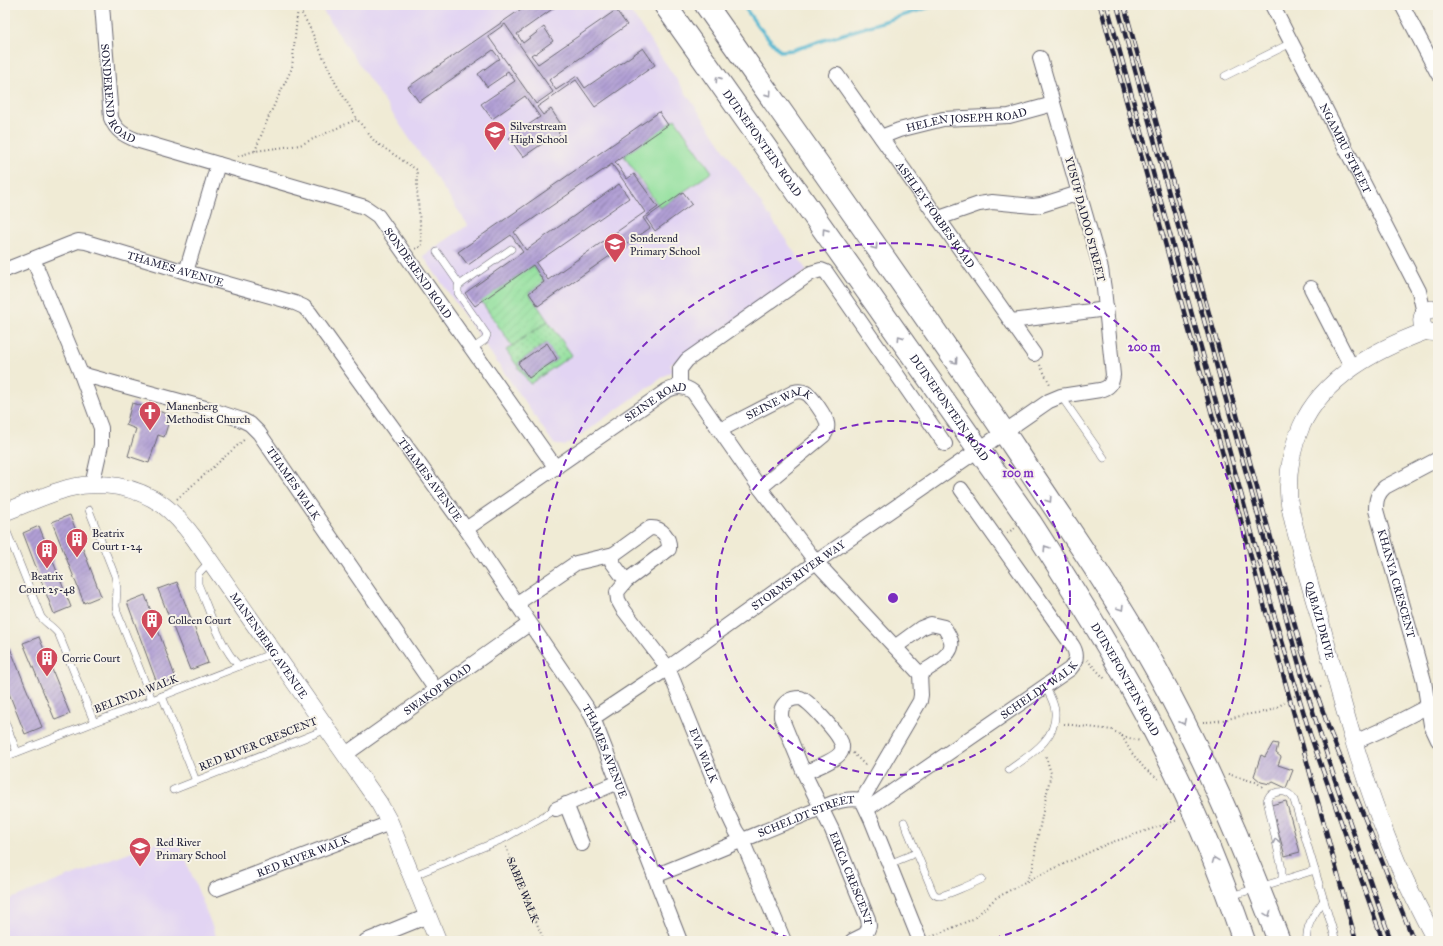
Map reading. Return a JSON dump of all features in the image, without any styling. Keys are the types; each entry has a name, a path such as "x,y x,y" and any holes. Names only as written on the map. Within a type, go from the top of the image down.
{"main road":[{"name":"DUINEFONTEIN ROAD","path":"666,5 1030,522 1063,574 1132,688 1186,794 1229,896 1244,941"},
{"path":"706,5 1004,432 1122,610 1154,666 1216,788 1279,941"}],"street":[{"name":"SONDEREND ROAD","path":"102,5 111,118 117,130 125,136 136,140 365,207 378,216 556,468"},
{"name":"NGAMBU STREET","path":"1272,5 1419,291 1433,323"},
{"path":"1402,5 1438,74"},
{"name":"YUSUF DADOO STREET","path":"1004,432 1050,401 1056,394 1100,390 1110,385 1113,375 1107,309 1101,269 1040,58"},
{"name":"ASHLEY FORBES ROAD","path":"838,75 1036,358"},
{"name":"HELEN JOSEPH ROAD","path":"881,136 943,119 1009,116 1053,104"},
{"path":"186,272 218,164"},
{"path":"939,218 980,204 992,202 1034,206 1079,193"},
{"name":"THAMES AVENUE","path":"5,270 70,244 86,242 296,303 304,307 310,313 466,529 529,624 578,693 593,718 680,941"},
{"path":"33,259 81,374 101,428 101,445 92,485"},
{"path":"680,386 680,369 687,360 811,273 821,270 826,272 945,444"},
{"path":"1311,288 1352,368"},
{"path":"1011,321 1107,309"},
{"name":"QABAZI DRIVE","path":"1433,323 1352,368 1329,387 1318,400 1301,427 1292,454 1289,500 1296,533 1337,685 1368,782 1391,847 1417,906 1436,941"},
{"name":"THAMES WALK","path":"81,374 208,409 250,424 256,430 436,690"},
{"name":"SEINE ROAD","path":"466,529 666,391 680,386 687,388 693,392 760,488 816,562 920,674"},
{"name":"SEINE WALK","path":"720,430 794,392 800,391 809,395 825,418 828,424 824,435 760,488"},
{"name":"STORMS RIVER WAY","path":"593,718 668,668 816,562 1004,432"},
{"name":"KHANYA CRESCENT","path":"1438,459 1385,487 1379,492 1376,501 1376,510 1424,681 1433,704 1431,726 1438,740"},
{"name":"MANENBERG AVENUE","path":"5,512 57,492 82,486 110,486 137,492 162,505 185,526 328,728 379,803 390,823 438,941"},
{"name":"SCHELDT WALK","path":"864,804 1070,669 1076,658 1075,649 961,488"},
{"path":"516,604 576,563 614,554 650,528 661,529 670,542 669,549 626,581 617,592 618,600 668,668"},
{"path":"614,554 612,562 626,581"},
{"name":"SWAKOP ROAD","path":"346,754 529,624"},
{"path":"864,804 920,701 920,674 948,654 951,648 951,642 944,627 931,624 921,628 895,647"},
{"name":"EVA WALK","path":"668,668 726,810 742,840"},
{"path":"804,773 837,756 841,751 842,746 837,735 813,708 806,701 800,698 795,698 783,705 781,709 782,717 804,773 821,808"},
{"path":"1355,742 1433,704"},
{"path":"582,844 561,806 618,782"},
{"name":"SCHELDT STREET","path":"655,876 821,808 843,800 854,798 864,804 889,864 925,939"},
{"name":"ERICA CRESCENT","path":"821,808 832,830 868,918 869,926 866,934 852,941"},
{"name":"RED RIVER WALK","path":"216,889 390,823"},
{"path":"742,840 784,941"},
{"path":"366,941 428,916"}],"lane":[{"path":"1225,76 1291,43"},
{"path":"472,349 485,340 486,335 458,293 457,289 460,285 511,249"},
{"path":"437,252 460,285"},
{"path":"1056,394 1104,458"},
{"path":"89,510 115,576 117,589 117,612 152,700"},
{"path":"5,527 42,617 44,621 59,635 94,722"},
{"path":"210,561 198,574 198,584 225,647 233,660 239,666"},
{"name":"BELINDA WALK","path":"5,757 274,653"},
{"path":"1009,770 1042,744 1051,734 1055,723 1055,711 1045,686"},
{"name":"RED RIVER CRESCENT","path":"162,696 196,781"},
{"path":"5,722 17,752"},
{"name":"RED RIVER CRESCENT","path":"173,790 328,728"},
{"path":"1282,880 1282,868 1267,800 1270,795 1274,793 1287,792 1292,795 1336,941"},
{"path":"412,877 503,839 561,806"},
{"path":"904,822 932,890 936,895 939,896 945,894 982,879"},
{"path":"889,864 916,853"},
{"path":"1229,896 1315,870"},
{"path":"1307,941 1306,936 1308,926 1324,900"}],"path":[{"path":"255,151 269,116 292,68 298,6"},
{"path":"298,6 335,82 357,119 375,142 418,170 417,190 422,246 406,254"},
{"path":"218,164 255,151 300,145 357,119"},
{"path":"1036,358 1056,394"},
{"path":"173,502 256,430"},
{"path":"1088,660 1108,682"},
{"path":"1198,722 1214,722 1271,710 1306,690 1314,687 1324,687"},
{"path":"1055,723 1112,730 1122,736 1144,742"},
{"path":"1122,736 1131,752 1145,769 1164,782"},
{"path":"1025,882 1033,869 1036,845 1052,773 1042,744"},
{"path":"1223,772 1260,784"},
{"path":"925,939 973,918 996,898 1025,882 1107,844 1182,819"},
{"name":"SABIE WALK","path":"503,839 544,941"}],"shaded area":[{"name":"Sonderend Primary School","path":"319,5 626,5 807,271 670,365 673,370 565,446 554,444 423,256 468,225"},
{"name":"Red River Primary School","path":"176,835 218,941 5,941 5,901"}],"green space":[{"path":"675,119 712,172 660,208 624,156"},
{"path":"533,265 544,282 529,293 548,321 512,346 481,301"},
{"path":"548,321 572,355 530,384 506,350","holes":["546,343 557,359 529,378 518,363"]}],"building":[{"path":"527,5 558,5 517,34 523,43 544,27 553,41 535,54 534,53 531,55 538,64 616,10 627,25 549,80 556,90 577,76 585,88 643,48 655,65 595,107 576,80 537,107 543,115 551,109 564,129 558,133 560,135 553,139 552,137 523,157 509,138 540,117 525,96 492,119 481,104 515,81 508,71 487,87 478,74 500,59 493,50 419,102 408,87","holes":["505,24 553,92 536,104 488,36"]},
{"path":"659,112 668,125 615,162 627,179 634,174 658,207 643,218 650,228 538,306 529,293 544,282 533,265 475,306 465,293 523,252 511,235 468,265 458,252","holes":["612,164 645,212 548,280 536,263 629,198 619,184 526,250 514,232"]},
{"path":"683,192 692,204 655,231 646,218"},
{"path":"547,343 557,359 529,378 518,363"},
{"name":"Manenberg Methodist Church","path":"132,403 171,415 164,437 158,435 149,463 128,456 136,429 126,425"},
{"name":"Beatrix Court 1-24","path":"70,515 101,596 84,603 52,522"},
{"name":"Beatrix Court 25-48","path":"39,526 71,607 54,614 23,533"},
{"name":"Colleen Court","path":"177,582 208,663 190,670 158,589"},
{"name":"Colleen Court","path":"145,595 176,679 158,686 127,602"},
{"name":"Corrie Court","path":"39,637 70,714 55,720 23,643"},
{"path":"10,648 42,727 25,734 5,683 5,650"},
{"path":"1273,743 1278,744 1276,753 1281,757 1278,765 1293,770 1286,788 1273,782 1270,784 1261,782 1254,776 1261,755 1265,757"},
{"path":"1286,801 1300,852 1285,856 1271,805"}],"waterway":[{"path":"743,5 757,25 780,51 793,50 936,5"}],"railway":[{"path":"1100,5 1356,941"},
{"path":"1107,5 1276,621 1310,734 1383,941"},
{"path":"1117,5 1306,690 1334,777 1391,941"},
{"path":"1124,5 1302,651 1329,729 1414,941"}],"place":[{"name":"Silverstream High School","path":"495,152"},
{"name":"Sonderend Primary School","path":"615,264"},
{"name":"Manenberg Methodist Church","path":"150,432"},
{"name":"Beatrix Court 1-24","path":"77,558"},
{"name":"Beatrix Court 25-48","path":"47,570"},
{"name":"Colleen Court","path":"152,640"},
{"name":"Corrie Court","path":"47,678"},
{"name":"Red River Primary School","path":"140,868"}]}
